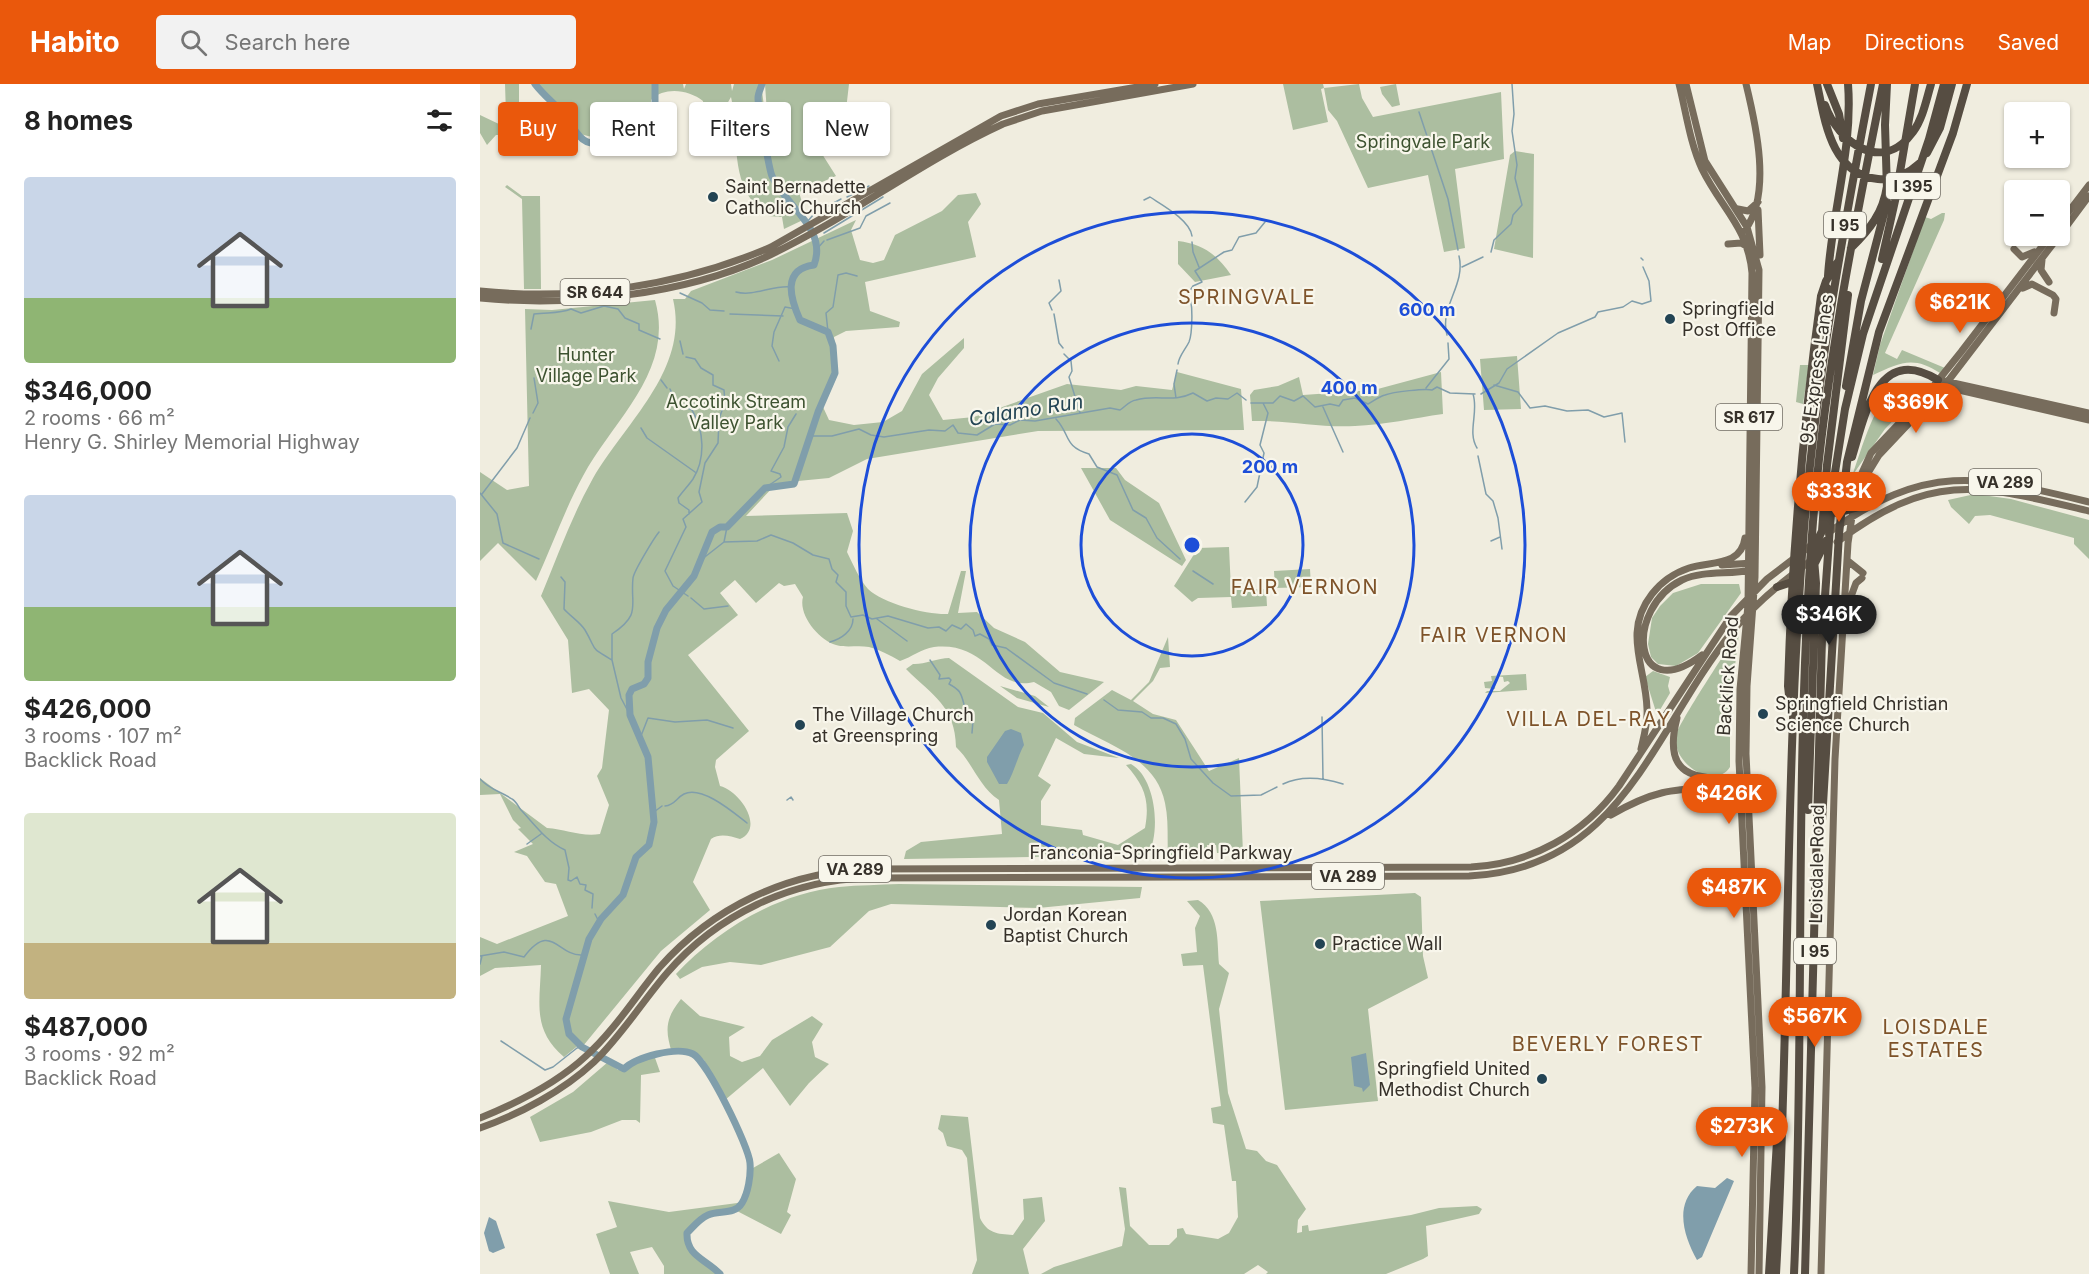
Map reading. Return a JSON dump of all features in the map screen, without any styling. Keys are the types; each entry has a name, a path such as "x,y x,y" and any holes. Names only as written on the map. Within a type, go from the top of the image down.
{"highway":[{"path":"1817,84 1836,129 1850,143 1867,151 1885,150 1900,144 1913,133 1923,112 1931,84"},
{"path":"1817,84 1824,118 1836,150 1849,167 1866,177 1889,179 1913,169 1932,146 1944,118 1952,84"},
{"path":"1827,84 1839,114 1844,154"},
{"path":"1823,366 1830,243 1849,128 1848,84"},
{"name":"I 95","path":"1776,1274 1793,727 1804,532 1823,366 1846,218 1871,84"},
{"path":"1845,408 1849,360 1865,282 1886,211 1885,84"},
{"name":"95 Express Lanes","path":"1794,1274 1805,650 1812,532 1825,411 1850,255 1885,84"},
{"name":"I 95","path":"1805,1274 1825,579 1833,485 1845,408 1897,193 1915,84"},
{"name":"I 395","path":"1876,287 1929,139 1944,84"},
{"path":"1817,855 1822,815 1843,490 1852,436 1874,350 1906,253 1958,118 1967,84"},
{"path":"1793,727 1788,686 1793,553 1811,369 1822,291 1834,268 1868,230 1881,210 1887,186"},
{"path":"1802,872 1808,811 1816,589 1814,558 1824,535 1823,503 1843,340 1850,255"},
{"path":"1843,490 1867,410 1880,383 1893,374 1906,370 1925,373 1943,382"},
{"path":"1823,503 1828,510 1838,513 1873,503"},
{"path":"1824,535 1833,529"},
{"path":"1824,535 1837,542"},
{"path":"1800,554 1814,558"},
{"path":"1804,566 1814,558"},
{"path":"1777,587 1804,578 1812,581 1816,589"},
{"path":"1769,1274 1779,1082 1784,1040"},
{"path":"1778,1246 1781,1274"}],"main road":[{"name":"SR 644","path":"824,221 1001,116 1038,104 1155,84"},
{"name":"SR 644","path":"480,298 562,301 609,297 664,288 746,265 975,138 1023,116 1194,84"},
{"path":"1679,84 1699,162 1745,230"},
{"path":"1686,84 1706,161 1735,207 1745,230"},
{"name":"SR 617","path":"1746,84 1758,135 1759,270"},
{"path":"2070,210 2089,185"},
{"name":"Loisdale Road","path":"2070,221 2089,196"},
{"path":"1735,207 1746,212 1757,205"},
{"name":"SR 617","path":"1745,230 1757,205"},
{"name":"Backlick Road","path":"1745,230 1752,273 1748,521 1752,566"},
{"name":"Backlick Road","path":"1745,230 1759,270 1752,566 1743,698 1743,782 1755,1088 1751,1274"},
{"name":"SR 644","path":"480,291 564,294 644,285 744,258 800,234"},
{"path":"1728,244 1741,243 1748,248"},
{"name":"Loisdale Road","path":"1821,1274 1833,791 1847,558 1859,476 1872,453 1957,369 2011,300 2045,246"},
{"name":"Loisdale Road","path":"1943,382 2047,246"},
{"path":"2014,249 2025,257 2042,251 2041,270 2049,282"},
{"path":"2011,300 2026,285 2032,284 2055,296 2054,313"},
{"path":"1957,369 1958,379 1966,386"},
{"path":"1943,382 2089,413"},
{"path":"1943,382 1959,390 2089,420"},
{"name":"VA 289","path":"1833,529 1873,503 1920,486 1953,480 1988,480 2089,502"},
{"name":"VA 289","path":"1814,558 1885,510 1928,493 1958,488 1991,489 2089,511"},
{"path":"1639,756 1647,711 1635,648 1640,614 1650,596 1667,579 1689,568 1728,560 1741,551 1748,521"},
{"name":"Franconia-Springfield Parkway","path":"480,1118 532,1094 576,1065 606,1035 667,959 702,927 749,898 800,879 834,872 875,869 1446,867 1498,864 1536,853 1577,830 1607,802 1735,611 1767,579 1824,535"},
{"path":"1843,621 1855,585 1863,576 1847,558"},
{"path":"1710,564 1752,566"},
{"path":"1707,652 1679,670 1668,672 1656,668 1647,658 1643,645 1644,627 1650,612 1667,590 1688,578 1752,566"},
{"name":"Franconia-Springfield Parkway","path":"480,1129 545,1096 582,1072 613,1041 666,974 711,932 756,904 814,885 868,878 1476,876 1515,869 1548,857 1577,841 1604,819 1626,793 1734,630 1777,587 1804,566"},
{"path":"1679,710 1671,745 1678,764 1688,772 1703,777 1743,782"},
{"path":"1604,819 1657,792 1743,782"},
{"name":"Backlick Road","path":"1743,782 1763,1104 1759,1274"}],"green space":[{"path":"505,84 519,84 519,102 506,102"},
{"path":"531,84 683,84 684,89 686,84 731,84 732,91 734,84 761,84 763,102 732,102 731,97 728,102 703,102 691,94 670,91 657,96 651,102 590,102 590,136 578,132 578,102 549,102"},
{"path":"765,84 849,84 847,102 803,102 803,156 823,156 836,176 799,192 805,213 794,203 805,219 784,229 782,217 768,216 758,199 753,202 746,191 737,156 791,156 791,102 766,102"},
{"path":"1283,84 1323,84 1324,88 1321,89 1328,122 1293,130"},
{"path":"1359,84 1362,98 1373,117 1501,92 1504,159 1455,169 1465,248 1444,252 1428,175 1368,188 1337,121 1328,110 1324,88"},
{"path":"1396,84 1400,105 1392,107 1382,94 1380,87"},
{"path":"480,115 498,124 498,135 487,145 480,133"},
{"name":"Springvale Park","path":"1515,151 1534,154 1533,258 1494,249 1510,155"},
{"path":"507,185 522,196 540,196 541,289 524,289 522,199 505,187"},
{"name":"Accotink Stream Valley Park","path":"976,193 981,204 968,222 976,257 865,282 870,311 900,322 899,327 846,331 834,337 837,376 823,407 829,420 854,425 883,422 902,411 922,374 964,338 964,348 938,378 929,395 943,420 974,417 1067,384 1121,390 1136,386 1172,390 1177,372 1241,389 1244,430 1038,431 867,459 829,478 774,486 746,516 847,513 853,531 847,552 862,581 875,594 907,608 948,614 961,571 966,571 958,613 977,612 994,628 1025,642 1060,672 1104,682 1069,710 1059,706 1051,692 1034,682 1021,683 1009,680 967,651 952,647 934,647 900,661 869,647 836,645 823,638 811,626 802,604 803,597 795,584 784,586 779,583 756,603 735,580 720,593 738,615 688,655 749,731 716,760 715,767 720,786 735,795 747,810 750,827 747,834 740,839 721,836 711,839 693,882 710,910 661,951 583,1046 580,1044 564,1057 554,1047 542,1026 539,1004 541,965 495,968 480,976 480,937 497,944 568,916 556,884 545,882 527,856 514,852 533,844 518,829 521,828 513,820 500,794 480,795 480,778 547,828 600,834 609,805 597,776 602,768 609,710 589,689 572,693 568,640 541,596 591,482 650,396 663,373 672,350 676,325 673,299 685,299 691,291 772,260 856,220 851,230 860,260 873,263 884,260 895,235 942,211 958,195"},
{"path":"1945,213 1944,220 1885,353 1897,359 1902,350 1945,368 1940,373 1922,364 1906,363 1873,375 1880,345 1925,217 1931,219"},
{"path":"1178,241 1208,251 1231,275 1195,282 1178,264"},
{"name":"Hunter Village Park","path":"655,300 659,326 657,349 649,372 625,414 583,476 564,514 536,581 498,543 480,561 480,472 507,490 529,486 525,309 552,310"},
{"path":"1517,356 1521,409 1484,410 1480,359"},
{"path":"1800,365 1809,365 1803,404 1796,402"},
{"path":"1441,372 1443,414 1355,426 1252,421 1250,395 1254,390 1278,386 1299,377 1303,395 1374,390"},
{"path":"1901,383 1915,383 1921,392 1885,429 1852,476 1870,424 1884,399"},
{"path":"1081,468 1116,468 1125,480 1159,503 1186,560 1182,566 1110,520"},
{"path":"1975,494 2011,499 2089,520 2089,559 2074,544 2074,538 1990,515 1975,516 1969,524 1951,507 1948,500"},
{"path":"1229,547 1231,590 1266,589 1267,606 1232,608 1231,597 1198,598 1192,602 1174,586 1198,548"},
{"path":"1310,569 1311,587 1275,588 1274,571"},
{"path":"1701,584 1739,584 1741,593 1698,653 1676,666 1658,664 1651,657 1648,644 1652,618 1673,593"},
{"path":"1739,633 1730,707 1730,767 1723,774 1705,775 1696,771 1680,756 1676,746 1676,735 1715,668"},
{"path":"1168,637 1170,667 1160,668 1153,681 1133,701 1153,714 1176,720 1209,771 1239,758 1243,853 1217,853 1216,845 1207,845 1208,859 1168,859 1165,803 1152,775 1130,755 1074,725 1075,718 1112,690 1131,700 1149,682"},
{"path":"949,658 1018,707 1043,713 1077,742 1119,758 1084,754 1056,738 1038,776 1051,785 1041,801 1041,825 1082,830 1083,835 1118,845 1145,828 1146,802 1142,787 1126,765 1131,764 1146,781 1154,806 1154,833 1148,855 904,859 906,851 921,842 1002,834 999,800 981,782 956,747 952,721 947,711 906,669 913,664"},
{"path":"1653,671 1670,677 1668,686 1670,693 1657,715 1645,677"},
{"path":"1526,674 1527,690 1485,693 1500,691 1510,683 1504,682 1503,677 1496,676 1495,689 1485,688 1484,682 1492,681 1491,676"},
{"path":"1000,686 1035,696 1049,707 1017,698"},
{"path":"899,884 1142,887 1140,898 1038,908 891,904 869,911 830,947 761,965 730,962 702,967 680,979 676,974 710,943 750,916 771,906 816,891 846,886"},
{"path":"1415,893 1421,897 1423,956 1428,978 1368,1009 1378,1101 1285,1110 1260,901"},
{"path":"1198,900 1210,912 1214,920 1219,964 1229,973 1219,1009 1228,1093 1246,1149 1257,1151 1266,1161 1277,1165 1306,1209 1298,1220 1297,1233 1302,1232 1302,1226 1308,1225 1309,1231 1411,1215 1439,1208 1477,1206 1482,1209 1479,1214 1426,1226 1428,1256 1386,1274 1266,1274 1268,1272 1258,1265 1244,1274 1041,1274 1054,1267 1122,1246 1125,1229 1119,1187 1126,1188 1130,1226 1149,1245 1169,1245 1177,1237 1177,1229 1183,1228 1186,1234 1218,1239 1229,1233 1238,1217 1236,1181 1232,1181 1224,1125 1213,1123 1211,1108 1221,1106 1203,965 1183,966 1181,954 1197,952 1195,928 1200,916 1187,901"},
{"path":"681,999 700,1016 745,1027 729,1037 730,1056 742,1062 760,1056 772,1040 812,1016 823,1024 812,1042 815,1057 829,1064 790,1106 763,1068 725,1100 704,1060 693,1051 672,1053 668,1038 669,1019"},
{"path":"654,1055 660,1072 641,1075 640,1123 636,1120 622,1120 591,1132 540,1142 530,1117 573,1092 608,1062 618,1070 633,1059"},
{"path":"941,1115 968,1117 980,1218 989,1230 1013,1235 1024,1219 1023,1199 1042,1197 1045,1221 1023,1249 1029,1274 972,1274 977,1260 967,1158 962,1150 947,1146 943,1133 938,1129"},
{"path":"779,1153 796,1179 787,1212 791,1215 781,1234 737,1211 705,1216 688,1236 690,1249 717,1267 723,1274 664,1274 664,1266 652,1247 630,1252 639,1274 610,1274 596,1234 617,1227 608,1201 669,1212 745,1202 753,1168"}],"water":[{"path":"1011,729 1021,733 1024,745 1007,784 999,784 987,762 987,757 1005,731"},
{"path":"1366,1053 1370,1085 1363,1092 1362,1088 1354,1086 1351,1057"},
{"path":"1727,1178 1734,1181 1702,1257 1697,1260 1685,1231 1683,1212 1685,1202 1697,1186 1715,1188"},
{"path":"489,1217 496,1221 505,1248 493,1253 489,1251 484,1233"}],"waterway":[{"path":"535,84 558,108 581,138 593,143 603,143 628,136 646,126 655,117 655,84"},
{"path":"720,1274 693,1252 687,1233 708,1215 731,1211 739,1207 747,1189 750,1163 735,1123 708,1072 693,1054 677,1051 638,1060 624,1069 582,1047 569,1034 566,1019 589,939 601,919 623,895 636,857 649,845 654,822 648,757 630,715 629,695 632,689 644,684 648,678 648,662 657,628 666,610 694,576 712,532 720,527 727,527 765,488 794,484 818,412 835,373 833,346 828,332 800,320 793,303 791,286 793,278 797,272 814,265 817,252 810,228 772,176 758,103 762,84"},
{"path":"1491,252 1494,240 1511,224 1513,215 1522,205 1515,178 1517,165 1512,131 1514,114 1512,84"},
{"path":"1419,112 1448,199 1458,250"},
{"path":"847,197 869,186"},
{"path":"824,233 883,197"},
{"path":"1144,200 1150,197 1175,214 1186,224 1192,236"},
{"path":"819,211 841,199"},
{"path":"827,240 860,228 866,216 890,203"},
{"path":"807,222 814,214"},
{"path":"1178,364 1191,333 1192,310 1188,294 1193,286 1202,282 1195,271 1224,252 1232,250 1239,237 1256,233 1265,222"},
{"path":"816,250 824,241"},
{"path":"1192,242 1199,267"},
{"path":"1447,335 1446,315 1459,277 1459,256"},
{"path":"1462,267 1483,257"},
{"path":"1481,394 1499,383 1507,369 1558,333 1595,317 1598,312 1623,307 1632,301 1642,304 1651,301 1649,281 1643,267"},
{"path":"828,332 826,313 833,307 838,275 846,273 857,276"},
{"path":"1052,310 1049,303 1061,291 1059,280"},
{"path":"736,292 750,293 778,287 792,287"},
{"path":"680,293 702,303 710,310 724,311"},
{"path":"531,329 534,314 571,309 581,313 604,306 618,309 625,318 639,324 639,330 660,339"},
{"path":"779,361 772,346 774,332 785,307 796,309"},
{"path":"730,314 783,316"},
{"path":"1054,314 1059,343 1063,348"},
{"path":"680,341 683,354"},
{"path":"1426,388 1449,359 1448,343"},
{"path":"1064,354 1071,361 1072,371 1069,377 1080,413"},
{"path":"686,357 695,359 701,368 713,375 713,385 724,390 725,402 719,419 718,443 705,463 699,492 702,502 683,519 686,527 665,571 673,586 688,596"},
{"path":"1176,398 1174,384 1177,370"},
{"path":"533,413 538,403 534,378"},
{"path":"661,380 667,388"},
{"path":"1494,385 1518,392 1530,408 1545,406 1567,411 1588,410 1604,417 1622,413 1625,442"},
{"name":"Calamo Run","path":"1251,403 1273,403 1280,396 1294,401 1303,396 1315,407 1330,404 1339,406 1343,400 1355,398 1368,404 1389,394 1432,390 1437,387 1450,393 1475,394"},
{"path":"670,389 676,402 692,410 701,435 702,453 697,471 678,498 679,503 689,510 689,514"},
{"name":"Calamo Run","path":"810,436 832,436 859,429 871,435 884,437 929,430 945,431 953,425 958,433 977,435 995,424 1010,425 1020,420 1035,421 1110,408 1120,410 1131,401 1144,398 1179,397 1193,393 1207,401 1216,398 1228,399 1237,393 1246,400"},
{"path":"1473,394 1475,408 1473,435 1477,448"},
{"path":"1245,502 1257,487 1264,453 1260,445 1268,413 1263,403"},
{"path":"1323,407 1343,452"},
{"path":"765,488 781,477 780,474 771,471 784,447 788,427 796,414"},
{"path":"482,494 517,448 530,418"},
{"path":"1056,419 1071,444 1089,454 1097,467 1117,475 1133,510 1146,518 1157,538 1180,559"},
{"path":"641,428 647,438 695,472"},
{"path":"1478,456 1486,494 1493,501 1498,518 1502,549"},
{"path":"480,493 497,514 503,543 539,559"},
{"path":"701,560 724,542 727,527"},
{"path":"612,660 612,634 628,621 633,609 634,574 659,532"},
{"path":"724,542 757,541 771,535 793,543 813,555 829,559 832,569 838,575 836,582 846,592 846,606 851,617 863,615 872,619 888,616 928,628 939,627 946,631 952,625 961,629 966,624 973,630 975,636 980,634 989,639 992,645 1006,648 1054,683 1087,694"},
{"path":"1491,541 1500,537"},
{"path":"1193,571 1213,584"},
{"path":"561,577 565,582 564,609 583,627 594,648 612,660 621,698 630,715"},
{"path":"691,598 704,609 728,606"},
{"path":"830,642 846,634 853,619"},
{"path":"877,619 907,641"},
{"path":"930,660 940,675 939,679 949,678 951,680 949,684 960,693 973,720 972,733"},
{"path":"1104,700 1118,710 1142,712 1151,718 1163,718 1176,724 1185,739 1191,759 1213,783 1231,796 1261,795 1277,787"},
{"path":"1322,717 1323,779"},
{"path":"639,741 648,718 675,722 707,720 733,728"},
{"path":"1283,784 1298,779 1313,778 1343,784"},
{"path":"480,779 516,802 542,833 565,850 569,868 568,880 571,881 577,877 580,884 586,885 585,890 593,894 592,908"},
{"path":"665,806 684,794 700,793 717,801 747,823"},
{"path":"787,800 791,797 793,800"},
{"path":"654,812 662,806"},
{"path":"527,844 541,834"},
{"path":"595,914 599,922"},
{"path":"480,956 504,952 524,957 533,947 548,941 554,942 573,954 581,955 584,960"},
{"path":"480,964 482,956"},
{"path":"501,1041 545,1070 582,1047"}],"place":[{"name":"Saint Bernadette Catholic Church","path":"713,197"},
{"name":"Springfield Post Office","path":"1670,319"},
{"name":"Springfield Christian Science Church","path":"1763,714"},
{"name":"The Village Church at Greenspring","path":"800,725"},
{"name":"Jordan Korean Baptist Church","path":"991,925"},
{"name":"Practice Wall","path":"1320,944"},
{"name":"Springfield United Methodist Church","path":"1542,1079"}],"district":[{"name":"SPRINGVALE","path":"1247,297"},
{"name":"FAIR VERNON","path":"1305,587"},
{"name":"FAIR VERNON","path":"1494,635"},
{"name":"VILLA DEL-RAY","path":"1589,719"},
{"name":"LOISDALE ESTATES","path":"1936,1038"},
{"name":"BEVERLY FOREST","path":"1608,1044"}]}
